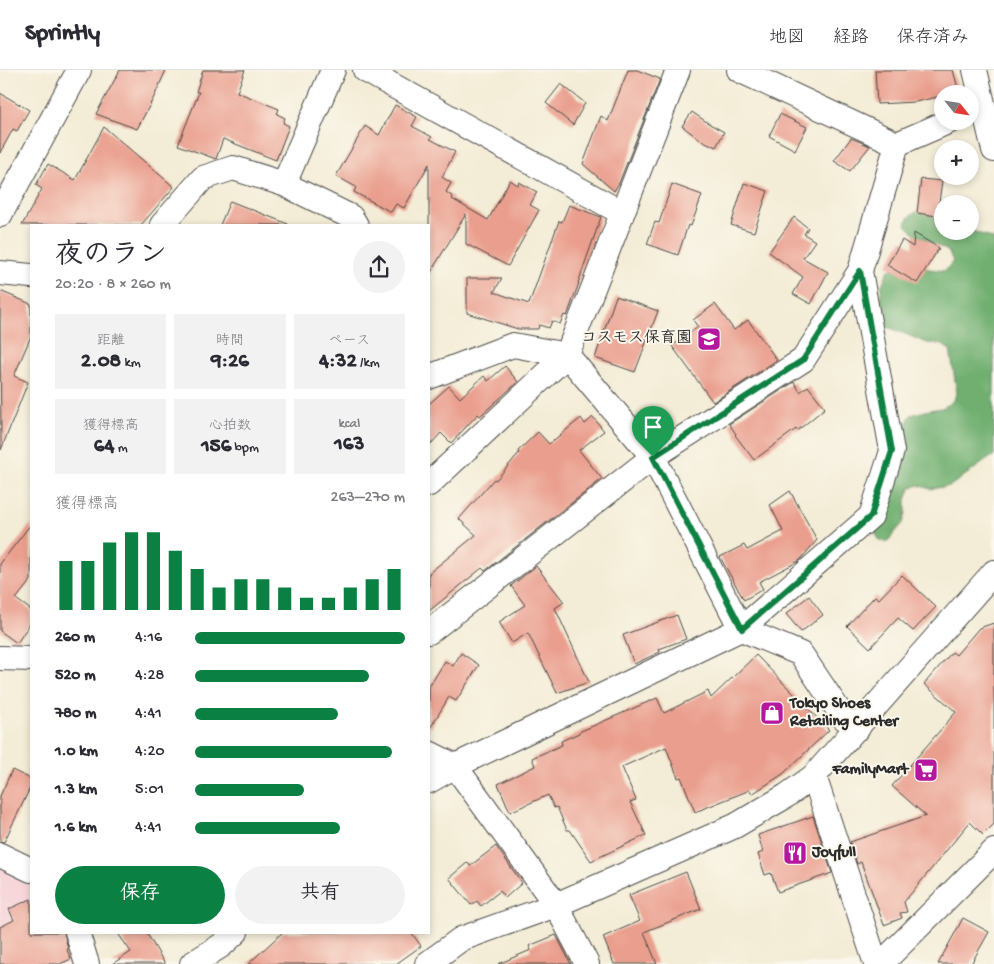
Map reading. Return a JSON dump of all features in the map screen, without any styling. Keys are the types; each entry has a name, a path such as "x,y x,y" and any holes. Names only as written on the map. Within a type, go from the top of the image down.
{"street":[{"path":"0,216 80,70"},
{"path":"284,184 333,70"},
{"path":"365,70 622,214"},
{"path":"430,483 567,355 678,70"},
{"path":"739,70 897,144 934,128"},
{"path":"975,70 976,85"},
{"path":"979,115 994,150"},
{"path":"430,631 653,457 803,360 860,271 897,144"},
{"path":"163,224 203,178 233,168 284,184 351,217 355,224"},
{"path":"430,780 455,766 742,629 871,516 892,451 860,271"},
{"path":"0,273 30,276"},
{"path":"430,376 513,345 567,355 653,457 742,629 801,654 843,717 858,728"},
{"path":"427,964 461,939 556,905 735,826 786,796 814,776 994,572"},
{"path":"0,658 30,659"},
{"path":"430,754 455,766 556,905 587,964"},
{"path":"814,776 876,964"},
{"path":"881,964 994,851"},
{"path":"0,855 30,870"},
{"path":"78,934 87,964"},
{"path":"192,964 222,945 234,934"}],"shaded area":[{"path":"0,862 30,877 30,934 73,934 80,964 0,964"}],"green space":[{"path":"916,212 934,217 934,240 979,240 979,233 994,239 994,455 950,486 930,489 918,485 910,489 906,500 906,514 903,523 887,542 880,541 874,531 896,479 897,466 909,439 905,426 911,415 942,408 952,402 957,393 950,350 941,344 927,343 888,327 883,319 880,302 882,285 888,271 899,266 945,271 953,261 948,251 915,234 906,225 908,218"}],"building":[{"path":"120,70 166,70 137,129 96,114"},
{"path":"203,70 245,70 237,92 279,109 277,114 285,118 283,123 289,126 276,160 223,139 216,159 178,145 199,92 196,92"},
{"path":"628,70 637,70 660,79 619,183 614,191 583,164 601,116 608,121"},
{"path":"875,70 953,70 957,85 934,85 934,98 915,102 877,104"},
{"path":"561,84 585,103 573,125 546,103"},
{"path":"0,93 29,110 17,131 13,129 0,153"},
{"path":"395,105 417,117 412,126 432,137 430,139 455,152 442,177 451,183 446,192 453,197 452,199 488,220 510,180 518,185 519,182 537,192 530,205 539,210 508,266 466,244 466,214 430,273 429,164 404,208 396,204 391,212 354,192 356,187 336,176 365,126 379,135"},
{"path":"692,112 724,132 716,147 699,139 682,126"},
{"path":"780,114 807,127 795,150 769,136"},
{"path":"104,127 174,187 142,224 22,225 42,189 36,185 48,164 75,180"},
{"path":"851,138 870,146 850,171 834,161"},
{"path":"921,179 934,180 934,185 941,185 940,195 934,195 934,216 917,213"},
{"path":"744,183 768,191 754,232 731,225"},
{"path":"672,184 702,195 691,226 688,225 678,255 647,244 655,222 659,223"},
{"path":"230,201 288,224 220,224"},
{"path":"569,205 601,217 567,316 564,315 560,324 552,321 549,328 539,325 538,329 518,329 467,313 467,278 502,278 494,292 529,304 559,221 562,222"},
{"path":"794,217 808,228 804,234 815,241 803,258 828,272 811,304 793,294 803,277 769,252"},
{"path":"914,233 939,248 917,283 887,265 902,240 913,247"},
{"path":"0,291 30,304 30,338 14,376 28,382 1,450"},
{"path":"616,296 658,311 635,372 595,358"},
{"path":"715,304 734,330 748,320 777,360 713,402 672,346 698,327 693,320"},
{"path":"505,366 518,382 480,416 478,414 451,443 441,433 430,445 430,403 449,386 460,398 484,376 488,381"},
{"path":"794,382 800,392 808,386 825,408 797,431 796,429 754,460 729,424"},
{"path":"593,417 604,431 579,450 602,479 485,571 482,568 430,610 430,572 476,535 459,519 494,479 496,480 519,453 518,451 538,432 549,444 581,418 585,424"},
{"path":"790,491 817,540 799,561 759,582 763,589 744,600 720,557 744,545 747,550 783,531 770,505"},
{"path":"30,525 30,581 16,599 30,609 30,624 17,643 0,631 0,564"},
{"path":"536,566 564,602 555,608 589,682 557,693 528,633 512,643 499,622 525,605 511,586"},
{"path":"902,575 936,607 913,631 898,618 870,648 847,626 875,596 879,599"},
{"path":"809,596 823,615 801,632 786,614"},
{"path":"677,615 686,639 659,649 660,652 634,664 623,635"},
{"path":"994,623 994,824 983,835 970,822 904,902 907,912 900,913 902,918 884,925 861,862 857,864 850,842 926,816 892,786 956,712 924,684 952,652 956,655 979,628"},
{"path":"461,653 479,665 456,701 449,697 430,728 430,685 445,661 453,666"},
{"path":"756,655 829,730 783,774 752,794 750,790 695,812 681,777 678,778 666,747 622,767 636,800 630,802 646,835 591,861 570,830 567,830 557,807 554,808 548,795 510,812 498,784 535,766 532,758 562,745 561,741 579,732 657,698 664,713 708,691 711,698"},
{"path":"12,770 30,779 30,788 4,842 0,841 0,796"},
{"name":"Joyfull","path":"813,816 832,873 778,892 771,873 765,875 758,854 763,852 758,835"},
{"path":"496,846 522,883 505,898 500,891 481,906 477,901 471,905 449,878 468,862 470,866"},
{"path":"686,872 701,909 644,932 657,964 614,964 603,937 640,921 629,895"},
{"path":"30,899 30,934 64,934 67,950 71,959 60,964 0,964 0,927 14,920 9,909"},
{"path":"963,918 989,932 971,964 938,964"},
{"path":"118,934 147,934 165,964 112,964 131,952"},
{"path":"281,934 412,934 421,946 396,964 248,964"},
{"path":"556,935 571,964 498,964 531,950 529,946"}],"place":[{"name":"コスモス保育園","path":"709,339"},
{"name":"Tokyo Shoes Retailing Center","path":"772,713"},
{"name":"FamilyMart","path":"926,770"},
{"name":"Joyfull","path":"795,853"}],"route":[{"path":"860,271 892,451 871,516 742,629 653,457 803,360 860,271"}]}
